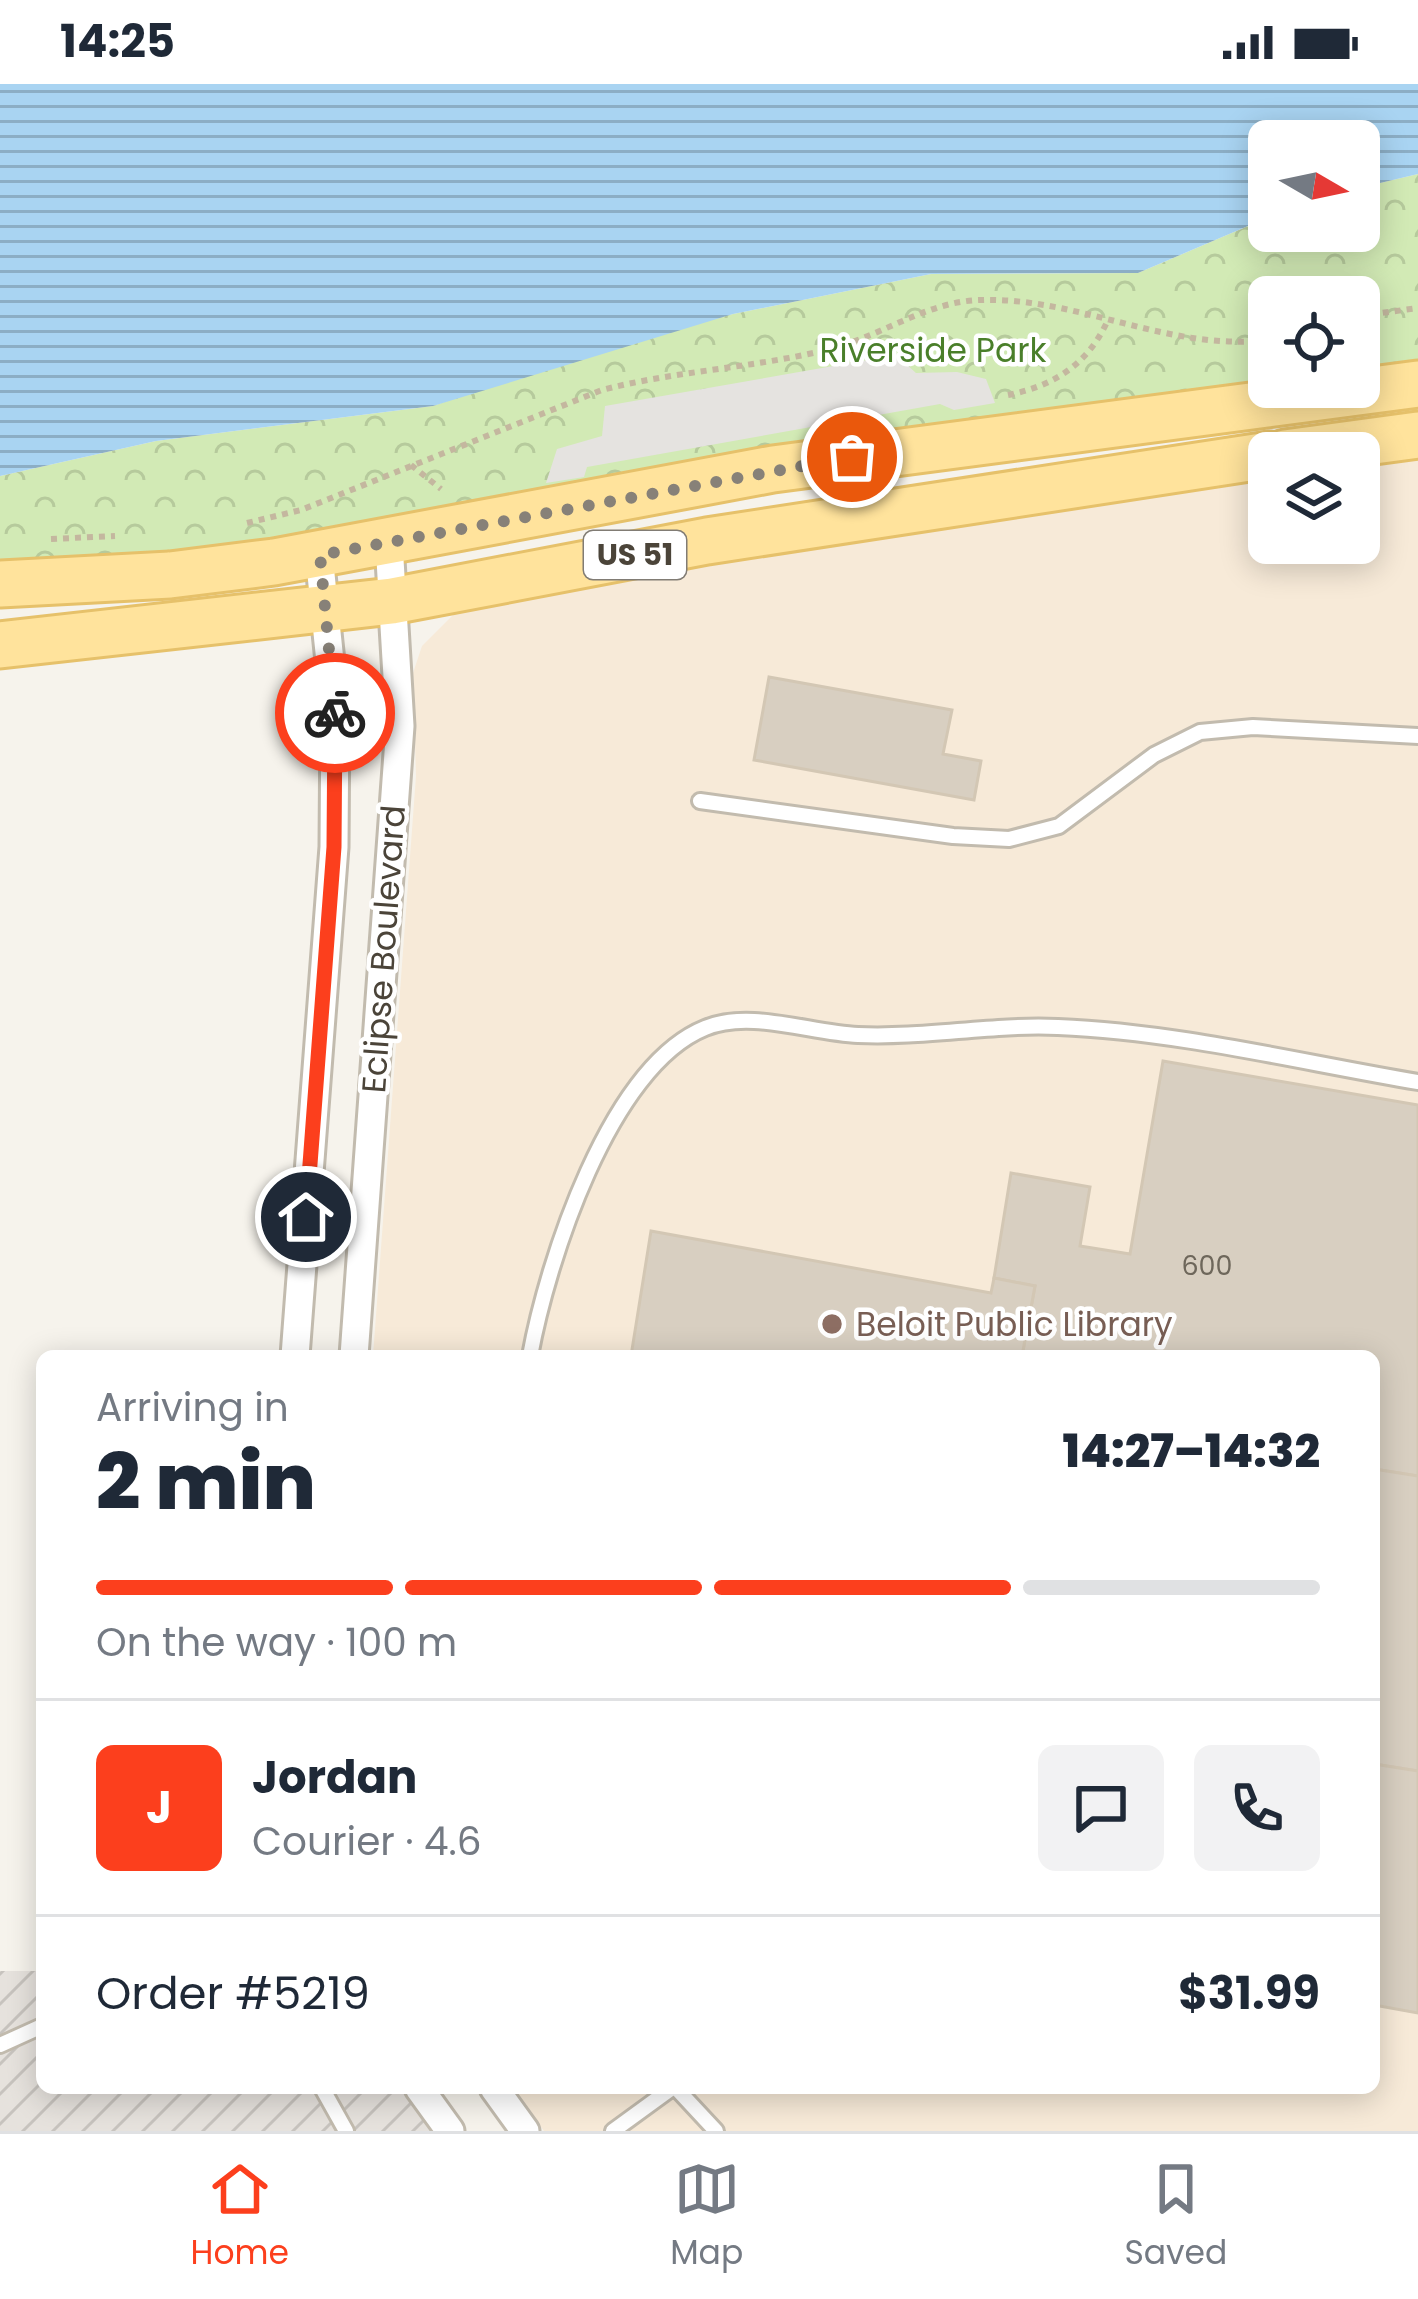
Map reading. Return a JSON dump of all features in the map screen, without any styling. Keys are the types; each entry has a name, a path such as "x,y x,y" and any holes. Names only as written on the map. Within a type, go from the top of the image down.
{"main road":[{"name":"US 51","path":"0,584 170,575 320,555 772,469 1418,384"},
{"path":"1380,441 1418,436"},
{"name":"US 51","path":"0,645 392,601 707,541 1248,458"}],"street":[{"name":"Eclipse Boulevard","path":"354,1350 400,726 389,543"},
{"name":"Eclipse Boulevard","path":"296,1350 334,847 335,710 320,555"},
{"path":"423,2094 450,2131"},
{"path":"498,2094 525,2131"}],"lane":[{"path":"700,801 953,836 1009,839 1059,826 1154,755 1200,732 1253,728 1418,736"},
{"path":"531,1350 557,1238 598,1150 637,1089 677,1045 705,1028 738,1021 902,1035 1056,1026 1125,1032 1418,1082"},
{"path":"0,2044 36,2029"},
{"path":"325,2094 346,2131"},
{"path":"613,2131 665,2094"},
{"path":"680,2094 716,2131"}],"path":[{"path":"241,524 302,510 602,390 652,377 821,352 935,308 978,299 1022,302 1208,341 1248,340"},
{"path":"1380,313 1418,308"},
{"path":"993,398 1049,384 1074,368 1107,322"},
{"path":"40,542 92,533 128,538"}],"shaded area":[{"path":"896,355 916,373 957,372 986,379 995,403 954,410 940,404 587,467 584,477 546,483 557,449 602,436 605,406"},
{"path":"1418,458 1418,2131 544,2131 517,2094 1380,2094 1380,1350 373,1350 416,776 413,673 422,646 456,612 914,528 1248,479 1248,564 1380,564 1380,463"},
{"path":"0,1971 36,1971 36,2094 405,2094 432,2131 0,2131"}],"green space":[{"name":"Riverside Park","path":"1418,174 1418,359 1380,364 1380,276 1248,276 1248,382 940,426 308,532 154,553 0,565 0,476 156,441 433,406 583,352 733,314 931,274 1138,273 1248,226 1248,252 1380,252 1380,183"}],"water":[{"path":"0,84 1418,84 1418,174 1380,183 1380,120 1248,120 1248,226 1138,273 931,274 733,314 433,406 156,441 0,476"}],"building":[{"path":"769,677 952,710 943,754 981,761 974,800 754,760"},
{"path":"1163,1061 1418,1105 1418,1476 1380,1470 1380,1350 1023,1350 1035,1286 994,1278 1011,1173 1090,1187 1080,1246 1130,1254"},
{"name":"Beloit Public Library","path":"651,1231 991,1293 994,1278 1035,1286 1023,1350 632,1350"},
{"path":"1380,1470 1418,1476 1418,1771 1380,1765"},
{"path":"1380,1765 1418,1771 1418,2013 1380,2006"}],"way so far":[{"path":"335,713 320,555 852,457"}],"place":[{"name":"Beloit Public Library","path":"832,1324"}],"route":[{"path":"306,1217 334,847 335,713"}]}
